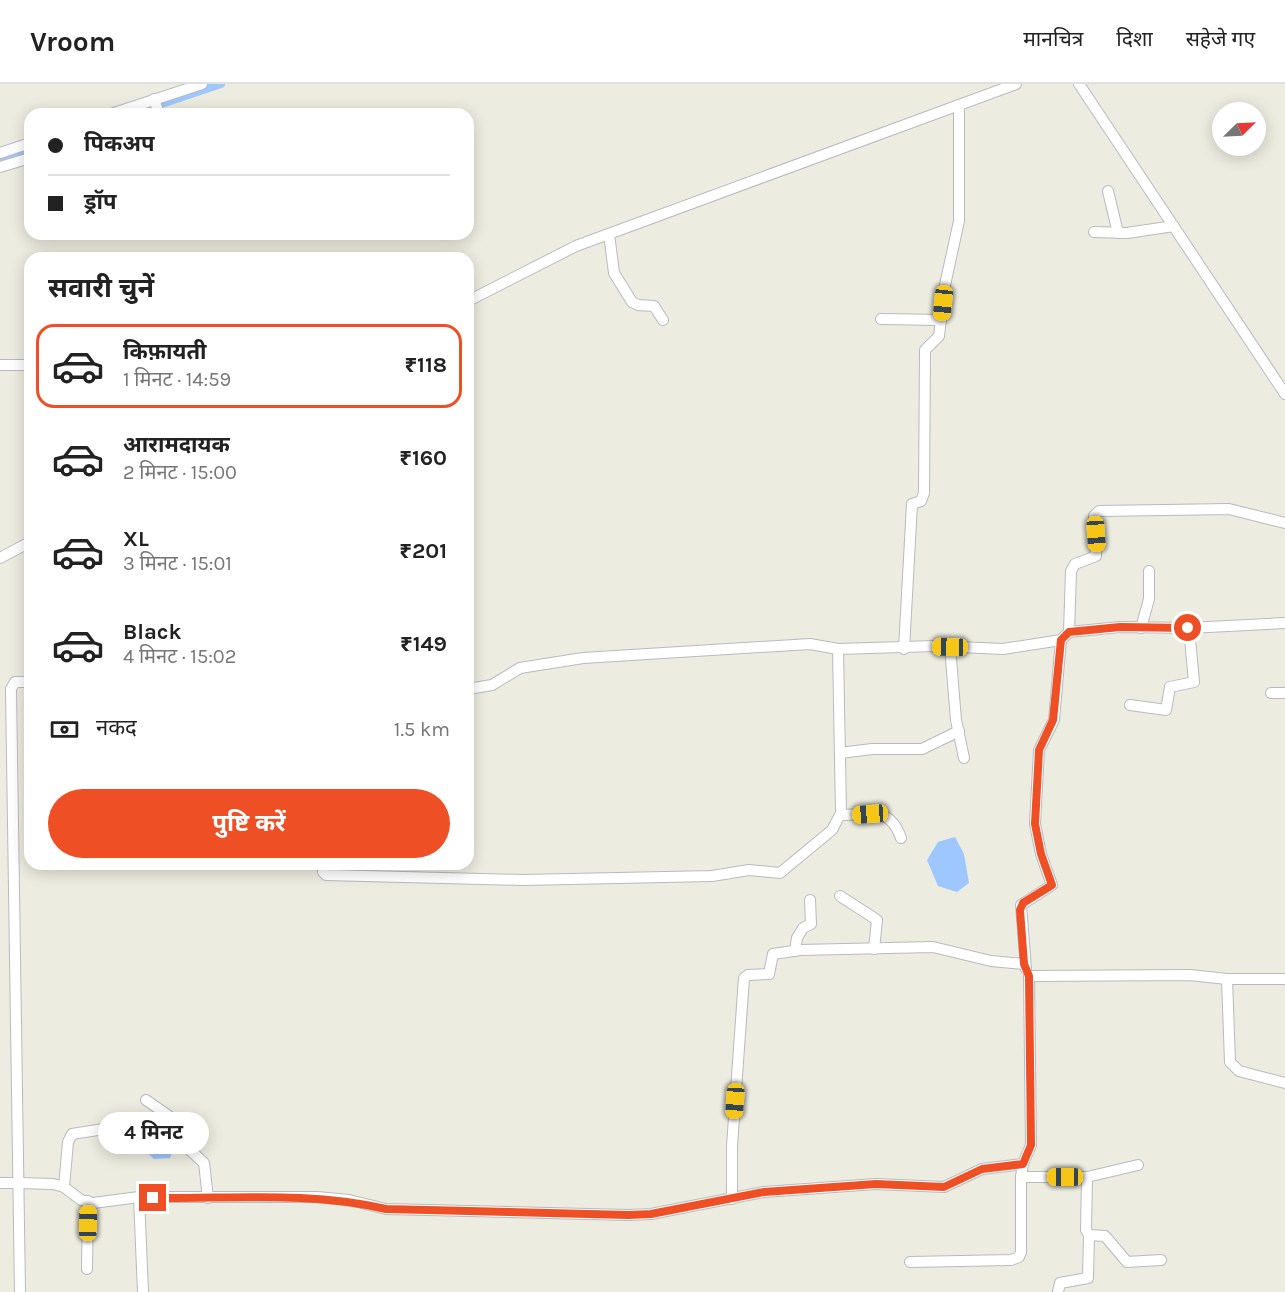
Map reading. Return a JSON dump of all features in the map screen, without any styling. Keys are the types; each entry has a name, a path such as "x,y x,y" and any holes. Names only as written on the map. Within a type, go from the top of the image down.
{"street":[{"path":"157,108 169,89 202,84"},
{"path":"474,298 576,246 1016,84"},
{"path":"1079,84 1285,394"},
{"path":"904,649 912,504 921,501 924,493 925,350 939,336 945,285 959,221 958,105"},
{"path":"0,153 24,145"},
{"path":"0,167 24,160"},
{"path":"1108,191 1118,233"},
{"path":"1094,232 1118,233 1174,226"},
{"path":"609,234 614,273 632,302 638,305 654,306 663,320"},
{"path":"880,319 941,320"},
{"path":"0,365 24,365"},
{"path":"910,1262 1011,1260 1019,1257 1021,1252 1021,1177 1023,1164 1031,1145 1029,976 1024,964 1021,905 1052,885 1041,854 1035,824 1039,750 1053,720 1065,636 1071,571 1075,564 1096,556 1094,516 1099,511 1229,509 1285,523"},
{"path":"0,558 24,545"},
{"path":"1141,628 1149,598 1149,571"},
{"path":"474,688 492,685 520,668 583,658 810,644 838,649 950,647 1004,649 1065,636 1141,628 1285,623"},
{"path":"1130,705 1166,710 1170,687 1194,682 1188,628"},
{"path":"950,647 964,758"},
{"path":"323,870 326,875 523,880 712,876 749,870 777,873 832,830 841,815 843,800 838,649"},
{"path":"20,1292 6,686 15,682 24,682"},
{"path":"1271,693 1285,693"},
{"path":"840,753 872,749 919,750 959,731"},
{"path":"841,815 883,814 896,822 901,838"},
{"path":"840,896 877,920 874,949"},
{"path":"795,951 797,938 803,928 811,924 810,900"},
{"path":"732,1199 732,1146 744,978 748,975 768,975 772,954 795,951 933,947 991,961 1024,964"},
{"path":"1029,976 1190,975 1227,979 1285,979"},
{"path":"1227,979 1230,1062 1239,1071 1285,1083"},
{"path":"146,1100 169,1116 190,1150 204,1163 208,1198"},
{"path":"64,1187 68,1142 72,1134 123,1126"},
{"path":"0,1183 53,1184 64,1187 81,1200 93,1203 139,1197 317,1197 349,1200 386,1209 629,1215 764,1192 876,1184 944,1187 982,1169 1023,1164"},
{"path":"1021,1177 1088,1177 1138,1165"},
{"path":"1058,1292 1060,1283 1088,1278 1089,1235 1086,1230 1088,1177"},
{"path":"139,1197 142,1292"},
{"path":"87,1269 88,1201"},
{"path":"1089,1235 1105,1236 1127,1262 1161,1260"}],"water":[{"path":"955,837 964,854 969,883 957,892 938,886 927,860 938,842"},
{"path":"141,1127 170,1128 175,1143 170,1158 154,1159 136,1143"}],"waterway":[{"path":"150,108 221,84"},
{"path":"0,159 24,151"}],"route":[{"path":"153,1198 317,1197 349,1200 386,1209 434,1208 629,1215 651,1214 764,1192 876,1184 944,1187 982,1169 1023,1164 1031,1145 1031,1074 1029,976 1024,964 1020,910 1023,903 1052,885 1041,854 1035,824 1039,750 1053,720 1061,640 1069,632 1120,627 1188,628"}]}
